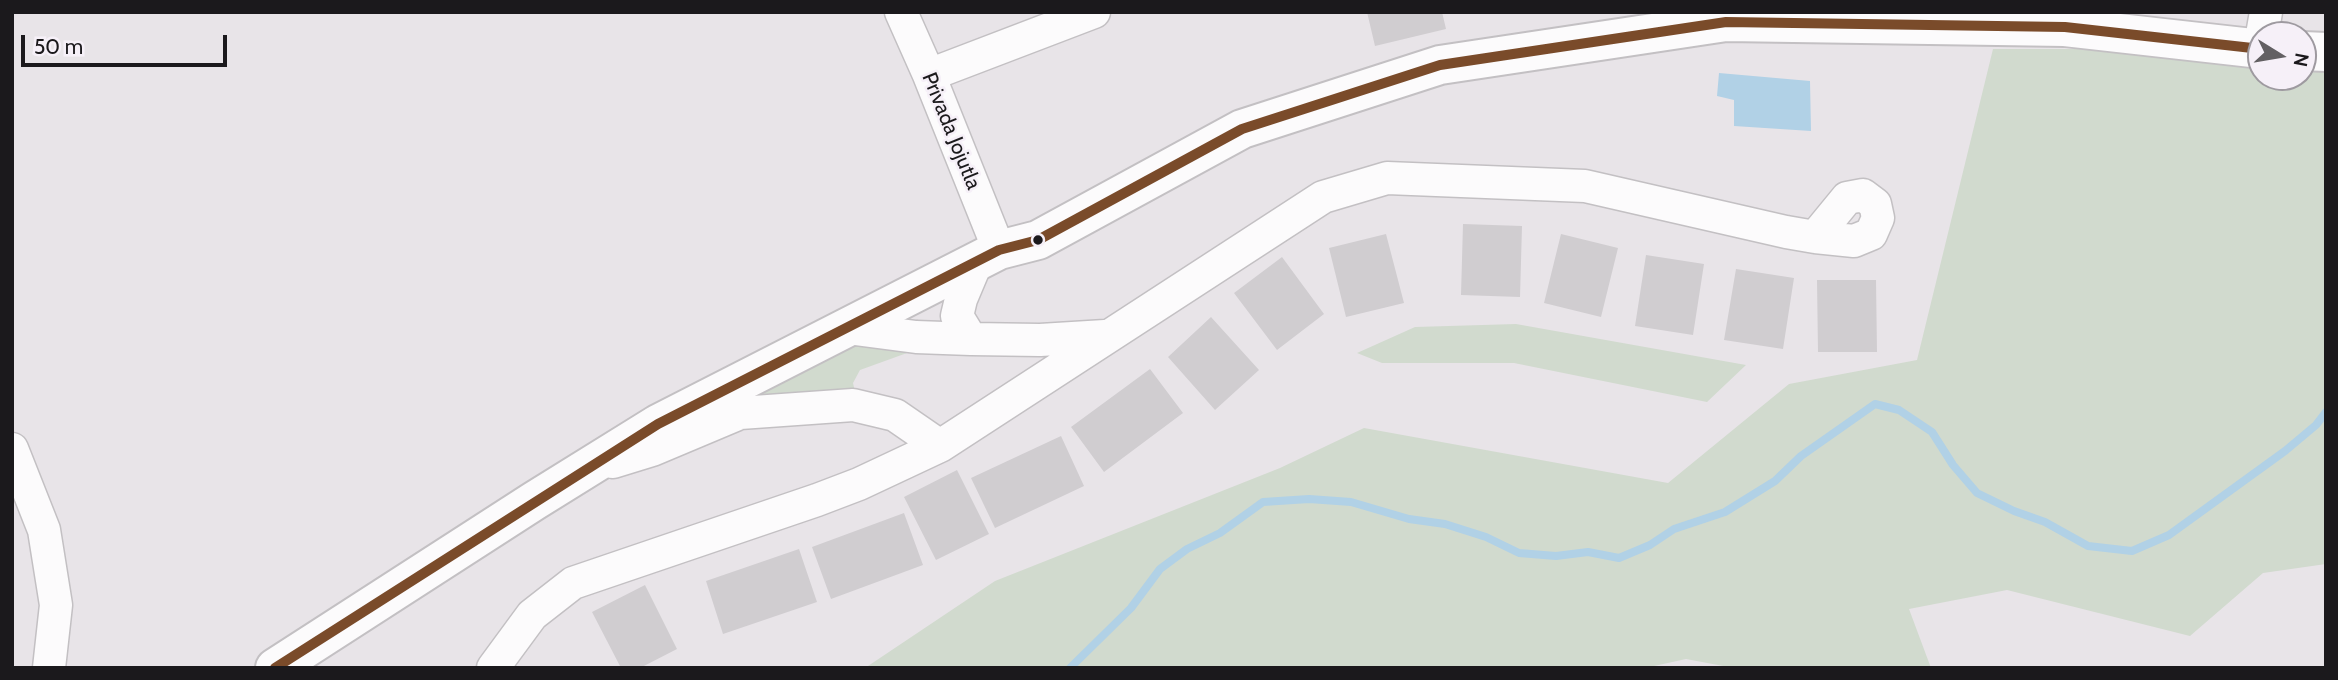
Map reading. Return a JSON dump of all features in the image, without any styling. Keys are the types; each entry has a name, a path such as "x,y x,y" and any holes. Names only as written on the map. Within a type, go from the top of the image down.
{"street":[{"name":"Privada Jojutla","path":"901,12 929,75 988,256"},
{"path":"929,75 1094,12"},
{"path":"275,668 658,424 988,256 1038,240 1242,130 1440,65 1726,22 1879,18 2066,20 2247,36"},
{"path":"493,668 532,615 573,583 828,496 940,446 1323,197 1387,178 1585,186 1815,237"},
{"path":"971,339 957,316 961,299 988,256"},
{"path":"847,328 916,337 971,339 1040,341 1108,336"},
{"path":"589,469 652,450 740,413 853,405 895,415 940,446"},
{"path":"12,449 44,530 56,605 49,668"}],"shaded area":[{"path":"1993,49 2247,49 2247,91 2317,91 2317,52 2326,52 2326,564 2263,573 2190,636 2007,590 1909,609 1931,668 1734,668 1686,659 1645,668 865,668 995,581 1280,468 1364,428 1668,483 1789,384 1917,360"},
{"path":"1516,324 1746,365 1707,402 1514,363 1382,363 1357,353 1415,327"},
{"path":"861,342 907,353 860,370 853,383 855,392 783,393 726,404"}],"water":[{"path":"1719,73 1810,81 1811,131 1734,126 1734,100 1717,96"}],"building":[{"path":"1367,12 1442,12 1446,29 1375,46"},
{"path":"1463,224 1522,226 1520,297 1461,295"},
{"path":"1386,234 1404,303 1346,317 1329,248"},
{"path":"1561,234 1618,248 1601,317 1544,303"},
{"path":"1646,255 1704,264 1693,335 1635,326"},
{"path":"1282,257 1324,314 1277,350 1234,293"},
{"path":"1736,269 1794,278 1783,349 1724,340"},
{"path":"1817,280 1876,280 1877,352 1818,352"},
{"path":"1211,317 1259,370 1215,410 1168,357"},
{"path":"1150,369 1183,413 1104,472 1071,427"},
{"path":"1061,436 1084,486 995,528 971,478"},
{"path":"957,470 989,534 936,560 904,497"},
{"path":"904,513 923,565 831,599 812,547"},
{"path":"799,549 817,602 723,634 706,581"},
{"path":"645,585 677,649 640,668 621,668 592,612"}],"waterway":[{"path":"1070,668 1131,608 1160,569 1187,549 1220,533 1263,502 1309,499 1351,502 1409,519 1445,524 1486,537 1519,553 1556,556 1588,552 1619,558 1650,545 1674,529 1725,512 1775,481 1801,456 1875,404 1899,410 1932,432 1953,465 1977,493 2045,522 2088,546 2132,551 2169,535 2285,451 2316,425 2326,412"}],"transit line":[{"path":"275,668 658,424 999,250 1038,240 1242,129 1440,65 1726,22 2065,27 2247,47"}]}
